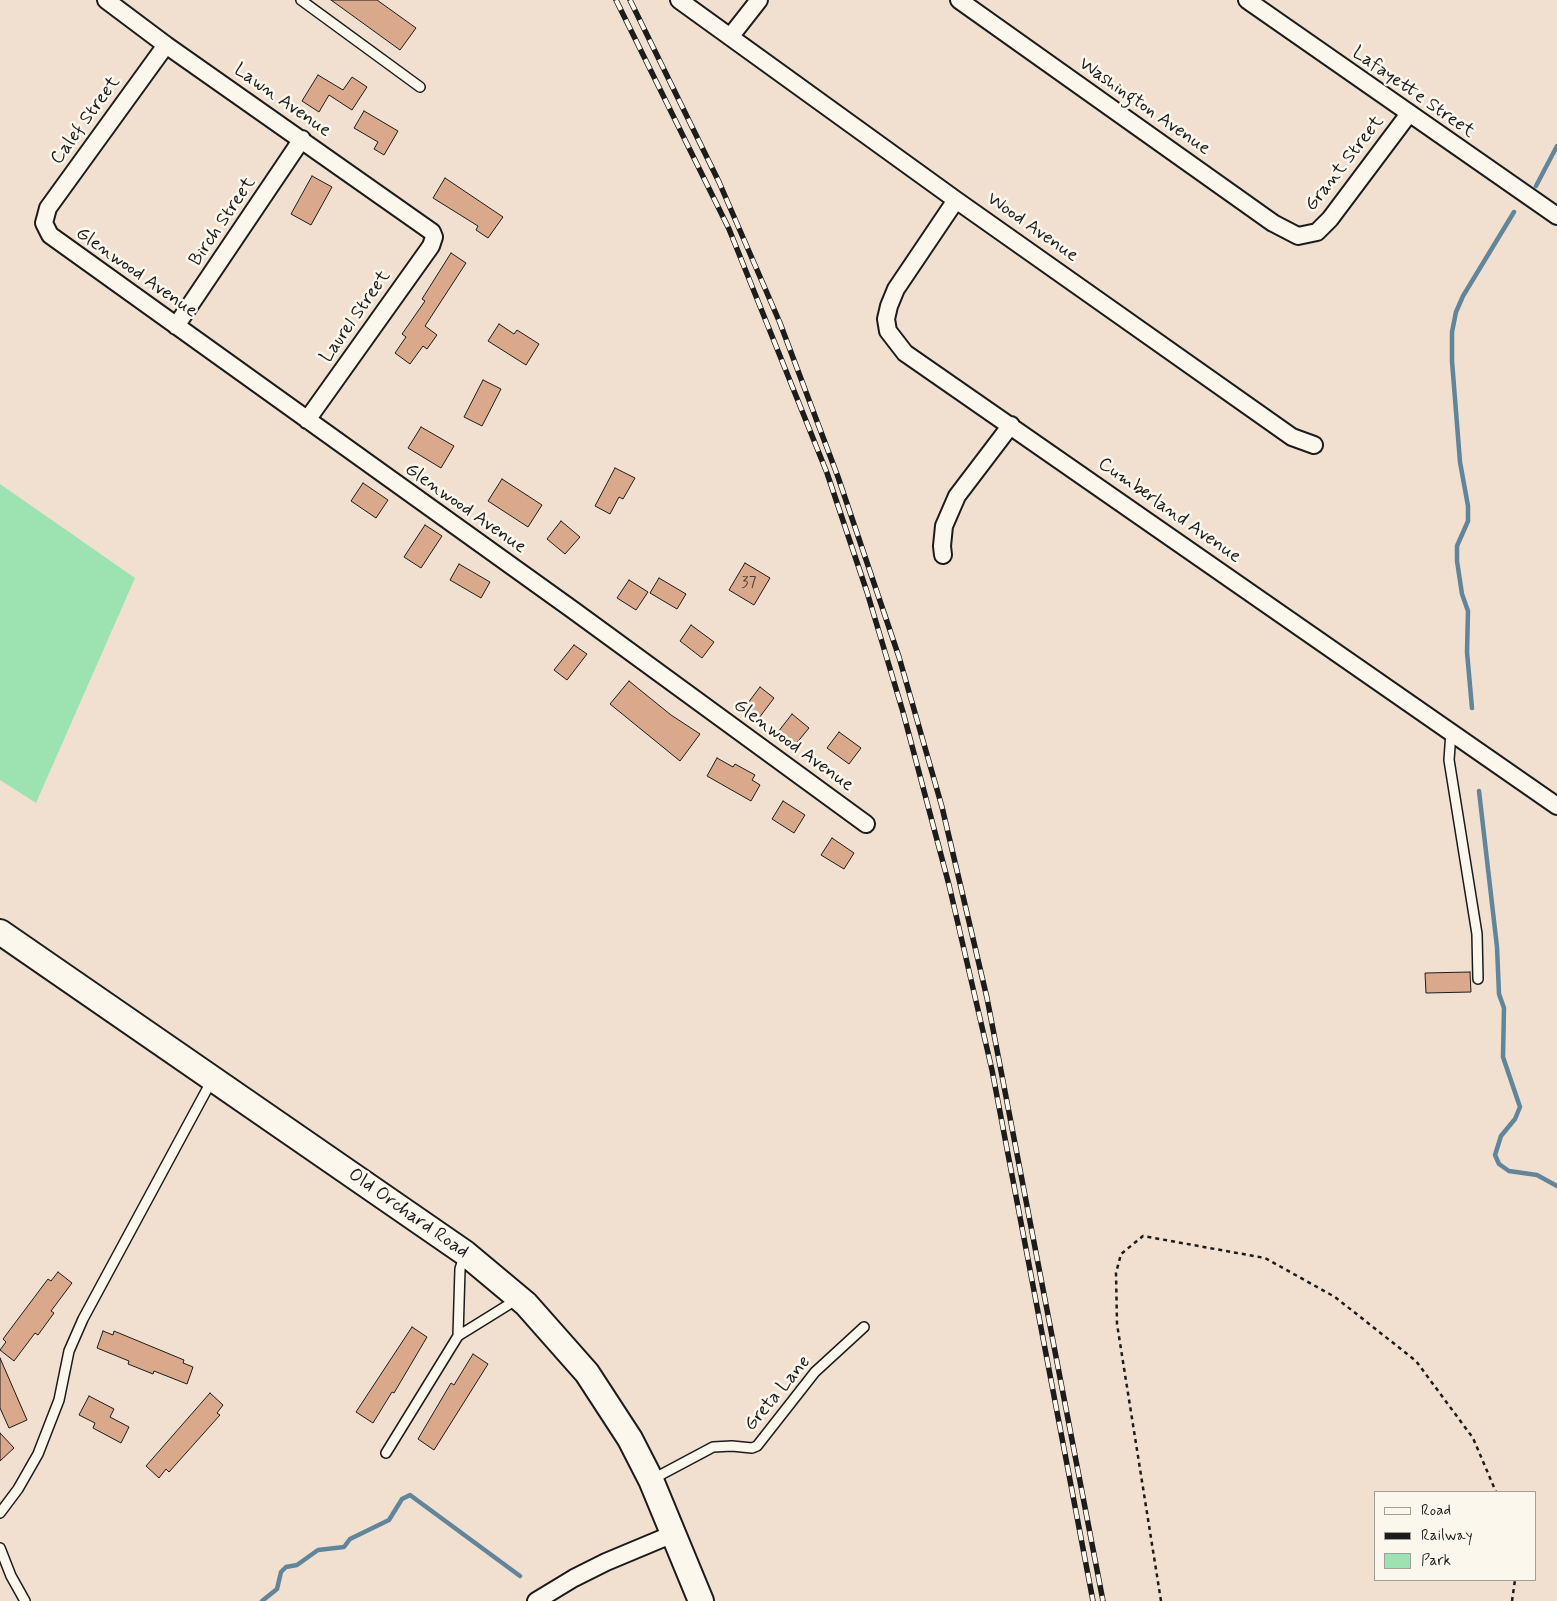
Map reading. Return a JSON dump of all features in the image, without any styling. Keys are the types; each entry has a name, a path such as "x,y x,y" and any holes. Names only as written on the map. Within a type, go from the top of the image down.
{"street":[{"name":"Lawn Avenue","path":"106,0 166,45 429,229 434,236"},
{"name":"Wood Avenue","path":"679,0 956,200 1292,437 1314,445"},
{"path":"730,37 759,0"},
{"name":"Washington Avenue","path":"959,0 1273,223 1298,236 1310,235"},
{"name":"Lafayette Street","path":"1247,0 1557,216"},
{"name":"Calef Street","path":"44,223 48,208 166,45"},
{"name":"Grant Street","path":"1310,235 1324,226 1338,210 1408,114"},
{"name":"Birch Street","path":"176,326 302,139"},
{"name":"Cumberland Avenue","path":"956,200 896,289 887,313 887,325 893,339 905,353 1557,806"},
{"name":"Glenwood Avenue","path":"44,223 54,239 870,820"},
{"name":"Laurel Street","path":"307,420 431,246 434,236"},
{"path":"943,555 944,526 957,496 1010,425"},
{"name":"Old Orchard Road","path":"0,932 465,1253 517,1296 555,1335 599,1389 630,1439 651,1480 701,1601"},
{"path":"536,1601 590,1570 673,1534"}],"lane":[{"path":"301,0 420,87"},
{"path":"1451,732 1449,760 1477,934 1478,978"},
{"path":"0,1513 28,1473 40,1448 58,1400 69,1351 83,1319 214,1078"},
{"path":"458,1336 460,1269 465,1253"},
{"path":"386,1453 458,1336 508,1305 517,1296"},
{"name":"Greta Lane","path":"651,1480 713,1447 752,1448 757,1446 814,1372 864,1327"},
{"path":"0,1548 11,1576 25,1601"}],"path":[{"path":"1161,1601 1117,1324 1116,1273 1121,1254 1143,1236 1265,1258 1335,1297 1416,1361 1473,1438 1496,1491"},
{"path":"1512,1601 1515,1581"}],"green space":[{"path":"0,484 135,578 36,803 0,780"}],"building":[{"path":"331,0 377,0 416,28 400,50"},
{"path":"318,75 343,90 352,77 367,87 352,110 329,95 319,112 302,101"},
{"path":"364,111 398,131 384,155 374,149 378,142 354,128"},
{"path":"312,176 332,187 311,225 291,214"},
{"path":"445,178 503,217 488,238 476,230 478,226 433,198"},
{"path":"451,253 466,263 425,326 437,335 427,349 423,346 410,364 395,353 406,337 402,334 425,301 422,299"},
{"path":"499,324 514,334 517,330 539,344 526,365 488,341"},
{"path":"483,380 501,389 482,426 464,417"},
{"path":"421,427 454,446 441,468 408,448"},
{"path":"615,468 635,478 623,499 619,497 610,514 595,506"},
{"path":"502,479 542,505 528,527 488,501"},
{"path":"363,483 388,500 376,518 351,501"},
{"path":"561,521 580,537 565,554 547,539"},
{"path":"425,525 442,536 421,568 404,557"},
{"path":"745,563 770,578 754,605 729,590"},
{"path":"459,564 490,582 481,598 450,580"},
{"path":"659,578 686,594 677,609 650,593"},
{"path":"629,580 648,592 636,610 617,598"},
{"path":"691,625 714,642 702,658 680,641"},
{"path":"574,645 587,654 567,680 554,670"},
{"path":"629,681 671,715 700,734 680,761 610,704"},
{"path":"760,687 774,698 756,722 742,711"},
{"path":"792,714 809,728 795,745 778,732"},
{"path":"839,732 861,748 849,764 827,748"},
{"path":"717,758 733,767 735,764 755,775 752,780 760,785 751,801 707,776"},
{"path":"783,801 805,815 794,833 772,819"},
{"path":"832,838 854,853 844,869 821,855"},
{"path":"1470,972 1471,992 1426,993 1425,973"},
{"path":"58,1272 72,1283 51,1311 54,1313 38,1335 35,1333 14,1361 0,1350 6,1342 3,1339 48,1279 51,1281"},
{"path":"412,1327 427,1337 394,1393 392,1392 373,1423 356,1412"},
{"path":"103,1331 113,1335 114,1331 184,1360 183,1363 193,1367 187,1384 154,1371 153,1374 128,1364 129,1361 97,1348"},
{"path":"473,1354 488,1364 434,1450 418,1439 451,1383 454,1385"},
{"path":"0,1358 27,1420 9,1428 0,1408"},
{"path":"210,1393 223,1405 217,1413 220,1415 169,1472 166,1469 159,1478 146,1466"},
{"path":"89,1396 114,1409 110,1417 129,1427 121,1443 93,1428 95,1423 79,1415"},
{"path":"0,1433 14,1448 0,1461"}],"waterway":[{"path":"1536,186 1557,146"},
{"path":"1472,708 1467,652 1468,611 1462,594 1457,561 1457,546 1468,521 1468,506 1460,462 1452,361 1452,332 1456,312 1463,296 1514,212"},
{"path":"1479,791 1497,947 1499,994 1504,1008 1503,1057 1520,1107 1515,1119 1501,1136 1495,1155 1499,1164 1509,1171 1537,1175 1557,1186"},
{"path":"262,1601 277,1589 281,1572 286,1567 297,1565 318,1550 344,1547 350,1539 389,1520 402,1499 410,1495 520,1576"}],"railway":[{"path":"616,0 729,229 827,473 867,592 903,712 949,885 992,1070 1093,1601"},
{"path":"630,0 719,182 780,323 838,477 899,657 942,807 987,998 1103,1601"}]}
